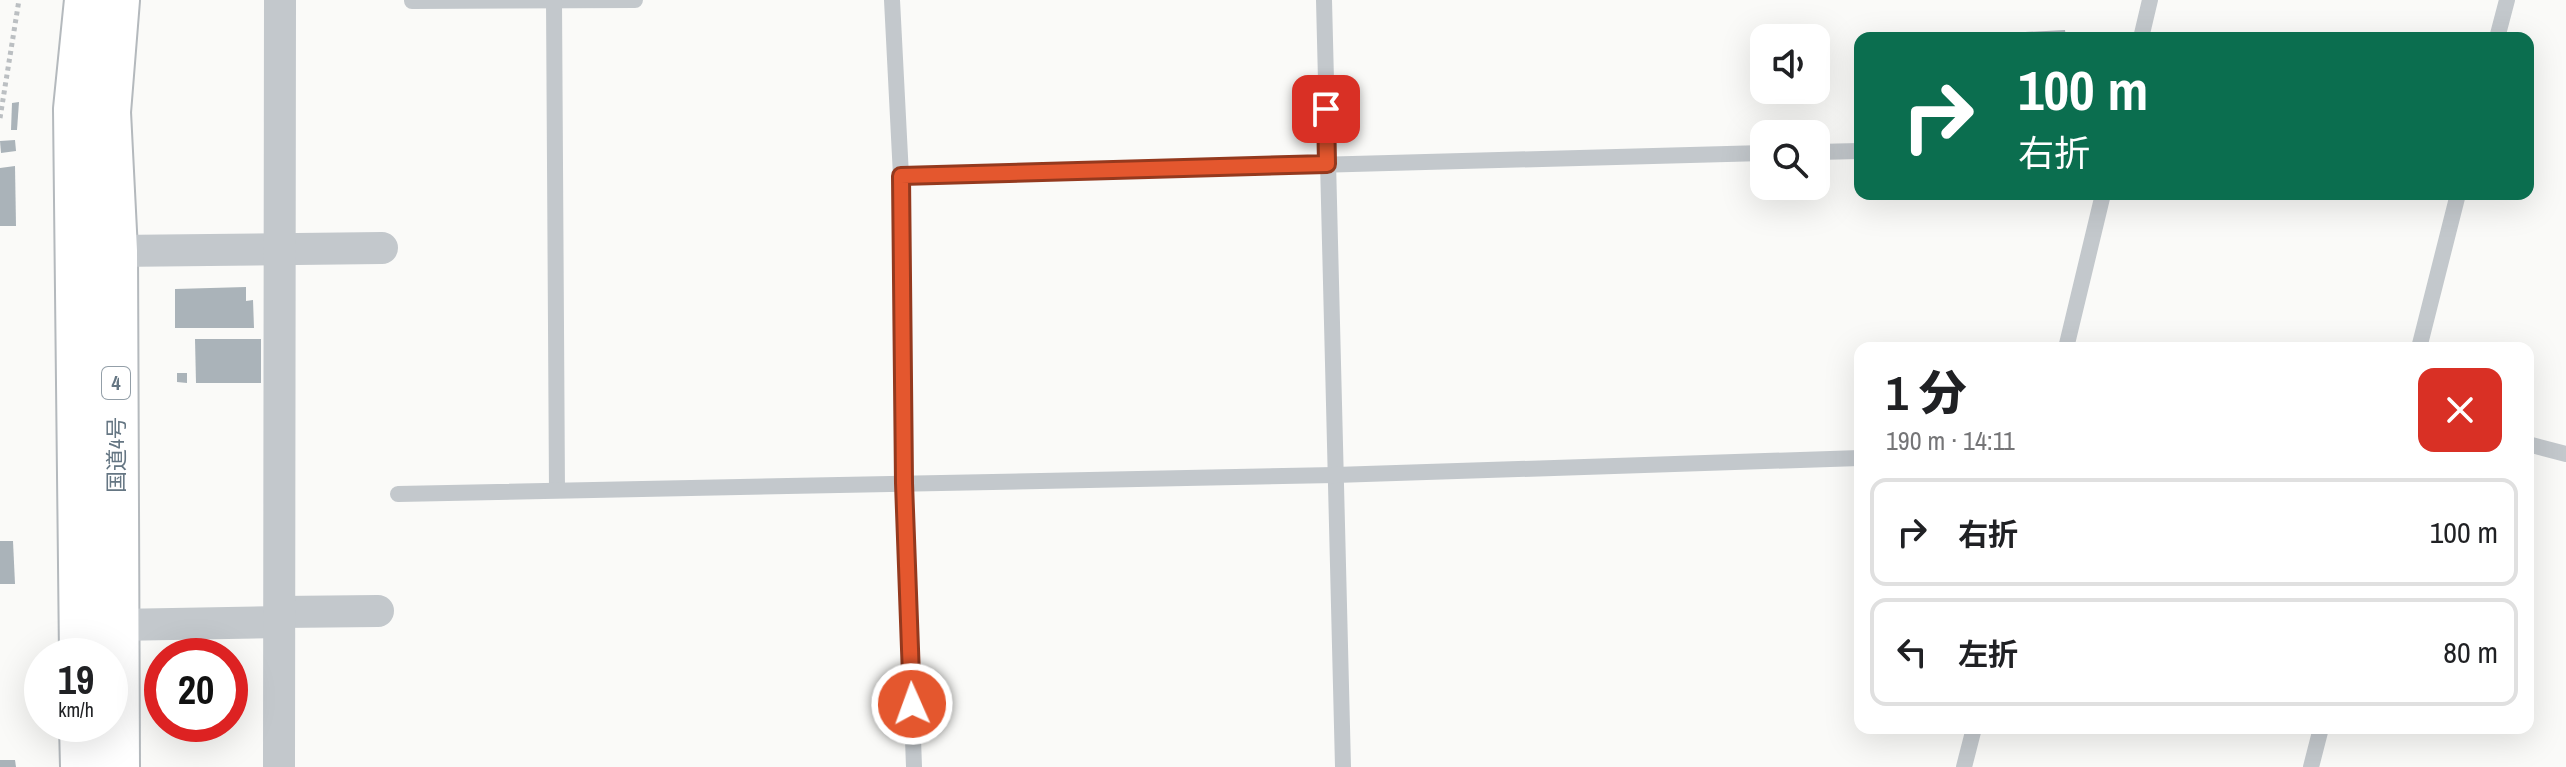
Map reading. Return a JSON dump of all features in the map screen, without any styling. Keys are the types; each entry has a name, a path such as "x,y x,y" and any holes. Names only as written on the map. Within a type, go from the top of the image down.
{"highway":[{"name":"国道4号","path":"82,638 76,109 87,0"},
{"name":"国道4号","path":"117,0 108,112 115,251 117,767"},
{"path":"82,742 83,767"}],"street":[{"path":"279,767 280,0"},
{"path":"115,251 382,248"},
{"path":"116,625 378,611"}],"lane":[{"path":"412,1 635,0"},
{"path":"892,0 901,176 904,483 914,767"},
{"path":"1324,0 1343,767"},
{"path":"2142,32 2150,0"},
{"path":"2499,32 2507,0"},
{"path":"554,1 557,490"},
{"path":"1830,152 1854,151"},
{"path":"901,176 1750,153"},
{"path":"2067,342 2102,200"},
{"path":"2421,342 2456,200"},
{"path":"2534,446 2566,454"},
{"path":"398,494 1335,475 1854,458"},
{"path":"1964,767 1972,734"},
{"path":"2311,767 2319,734"}],"path":[{"path":"0,118 19,0"}],"building":[{"path":"2065,30 2065,32 2025,32"},
{"path":"19,102 17,130 11,130 12,103"},
{"path":"15,140 16,151 1,153 0,141"},
{"path":"15,166 16,226 0,226 0,168"},
{"path":"246,287 246,301 253,300 254,328 175,328 175,289"},
{"path":"195,339 261,339 261,383 196,383"},
{"path":"177,373 187,373 187,383 177,382"},
{"path":"0,541 13,541 15,584 0,584"},
{"path":"0,760 15,760 16,767 0,767"}],"route":[{"path":"912,704 904,483 901,176 1327,164 1326,109"}]}
